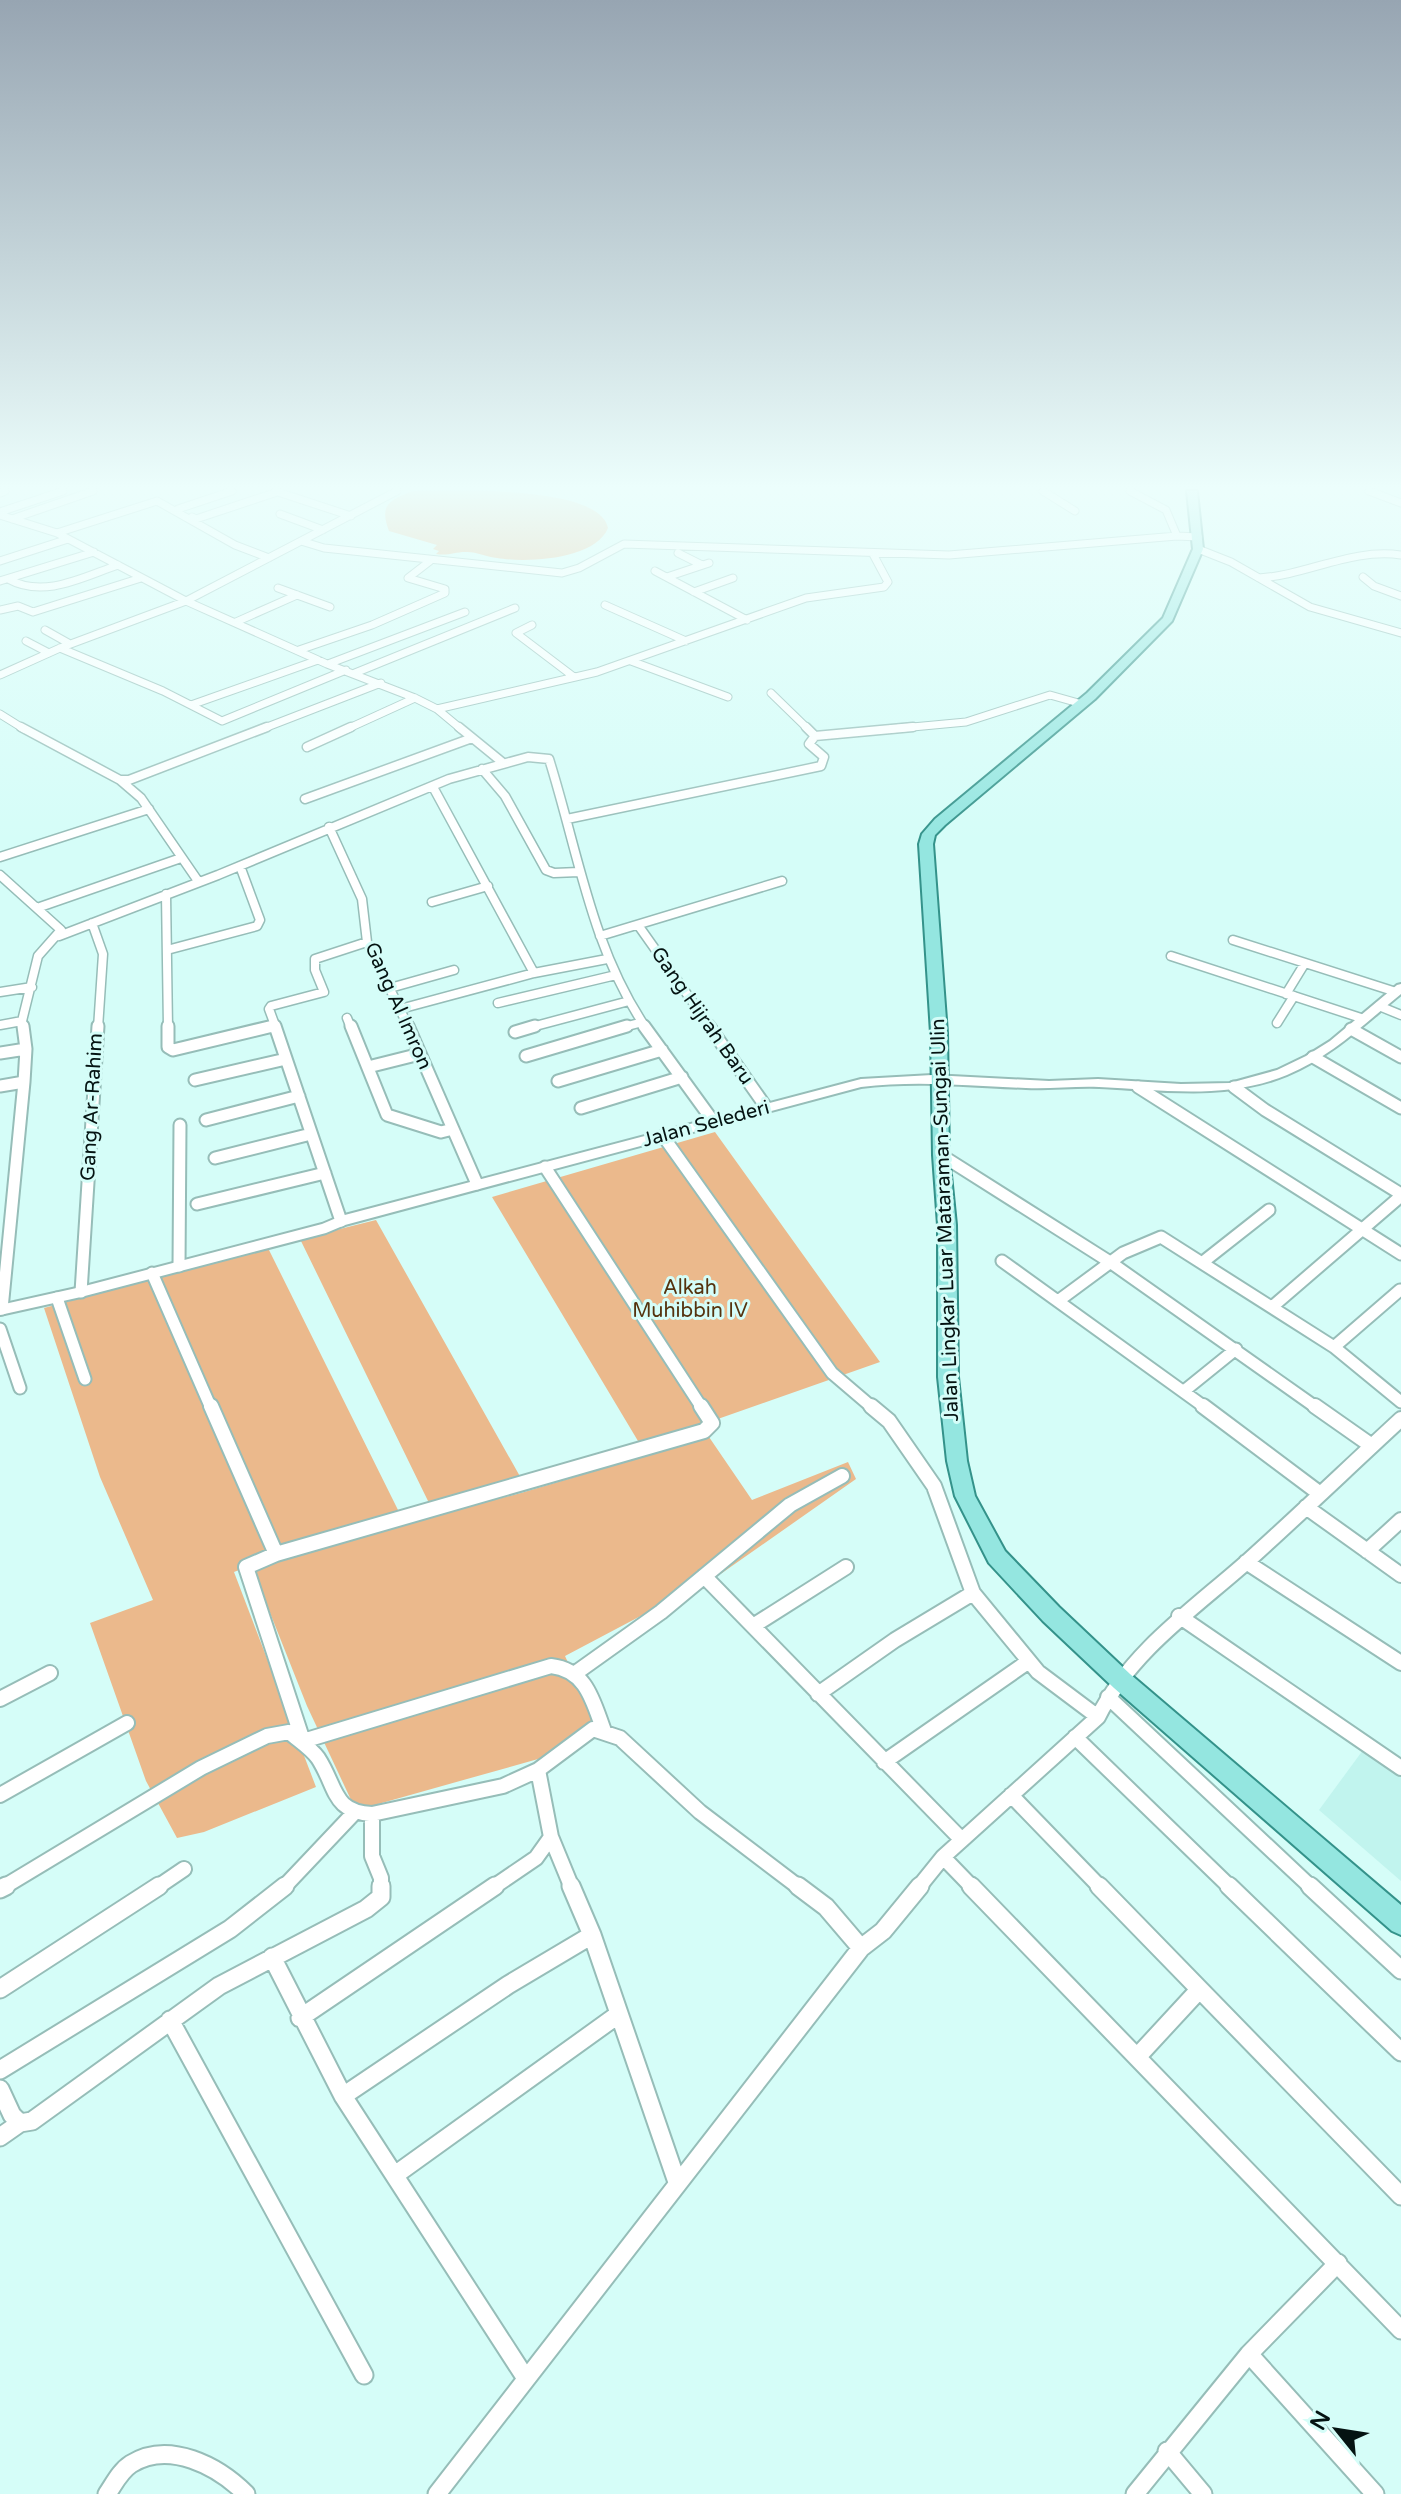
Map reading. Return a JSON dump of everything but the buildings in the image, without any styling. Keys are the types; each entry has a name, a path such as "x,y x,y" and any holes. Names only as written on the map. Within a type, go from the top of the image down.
{"main road":[{"name":"Jalan Lingkar Luar Mataraman-Sungai Ulin","path":"1173,607 1168,619 1082,704 929,834 925,859 947,1225 948,1377 957,1461 965,1496 997,1557 1115,1689 1401,1922"}],"street":[{"path":"21,607 33,612 48,607"},
{"path":"0,675 60,648 169,607"},
{"path":"201,607 437,709 502,762"},
{"path":"236,622 269,607"},
{"path":"299,650 412,607"},
{"path":"610,607 686,641"},
{"path":"723,607 747,620"},
{"path":"437,709 574,677 781,607"},
{"path":"1315,607 1332,615 1401,633"},
{"path":"355,673 515,608"},
{"path":"327,664 465,612"},
{"path":"532,625 516,633 574,677"},
{"path":"45,630 70,644"},
{"path":"26,641 49,653"},
{"path":"60,648 226,721 346,670"},
{"path":"191,705 318,660"},
{"path":"631,660 728,697"},
{"path":"120,780 129,780 381,683"},
{"path":"771,693 815,736"},
{"path":"567,819 821,766 824,757 809,744 815,736 966,722 1050,695 1082,704"},
{"path":"307,747 415,698"},
{"path":"0,714 120,780 149,809 198,881"},
{"path":"305,799 472,738"},
{"path":"1,1309 24,1082 26,1049 22,1021 38,956 59,936 240,866 329,827 502,762 536,755 549,759 579,872 607,959 639,1023 713,1121"},
{"path":"482,769 505,796 546,870 554,873 579,872"},
{"path":"433,787 534,973"},
{"path":"0,857 149,809"},
{"name":"Gang Al Imron","path":"329,827 362,899 367,942 477,1184"},
{"path":"37,908 181,858"},
{"path":"167,950 257,926 260,920 240,866"},
{"path":"0,875 61,930 59,936"},
{"path":"600,936 782,881"},
{"path":"0,891 12,885"},
{"path":"432,902 488,886"},
{"path":"166,894 170,1049 275,1026"},
{"name":"Gang Ar-Rahim","path":"81,1292 103,954 92,923"},
{"name":"Gang Hijrah Baru","path":"638,925 766,1107"},
{"path":"1233,940 1398,990"},
{"path":"341,1221 271,1006 324,992 315,970 315,959 367,942"},
{"path":"1171,956 1364,1019"},
{"path":"400,1009 534,973 607,959"},
{"path":"1277,1023 1305,963"},
{"path":"390,988 454,970"},
{"path":"498,1003 616,975"},
{"path":"0,992 32,987"},
{"name":"Jalan Selederi","path":"1,1309 81,1292 713,1121 885,1079 1206,1090 1234,1087 1274,1075 1313,1057 1398,990"},
{"path":"515,1032 629,1001"},
{"path":"1379,1006 1401,1015"},
{"path":"347,1018 387,1115 441,1132 453,1129"},
{"path":"0,1025 22,1021"},
{"path":"526,1056 639,1023"},
{"path":"1351,1029 1401,1057"},
{"path":"0,1053 26,1049"},
{"path":"558,1081 662,1050"},
{"path":"368,1067 420,1054"},
{"path":"1313,1057 1401,1108"},
{"path":"195,1080 286,1059"},
{"path":"581,1108 682,1077"},
{"path":"0,1086 24,1082"},
{"path":"1138,1087 1401,1254"},
{"path":"1234,1087 1265,1110 1401,1195 1272,1307"},
{"path":"206,1120 299,1096"},
{"path":"179,1266 180,1125"},
{"path":"215,1158 311,1134"},
{"path":"663,1136 832,1373 889,1421 919,1462 934,1486 973,1593 1038,1672 1098,1717"},
{"path":"941,1155 1110,1262 1372,1446"},
{"path":"303,1741 246,1567 276,1554 704,1431 711,1426 712,1423 545,1167"},
{"path":"197,1204 325,1173"},
{"path":"1203,1262 1269,1210"},
{"path":"1058,1301 1110,1262 1152,1237 1161,1237 1334,1347 1401,1402"},
{"path":"1002,1261 1184,1391 1319,1493"},
{"path":"152,1273 276,1554"},
{"path":"1334,1347 1400,1290"},
{"path":"57,1298 85,1379"},
{"path":"0,1329 20,1388"},
{"path":"1184,1391 1236,1349"},
{"path":"437,2494 861,1948 883,1931 943,1857 1098,1717 1115,1689 1179,1616 1246,1562 1401,1419"},
{"path":"577,1672 654,1618 790,1505 842,1476"},
{"path":"1306,1507 1401,1575"},
{"path":"1367,1551 1401,1520"},
{"path":"1246,1562 1401,1663"},
{"path":"753,1626 846,1567"},
{"path":"704,1576 962,1840"},
{"path":"818,1694 895,1640 973,1593"},
{"path":"1179,1616 1401,1768"},
{"path":"884,1762 1029,1661"},
{"path":"303,1741 551,1666 568,1665 577,1672 604,1731"},
{"path":"0,1699 50,1673"},
{"path":"1115,1689 1401,1970"},
{"path":"0,1795 127,1723"},
{"path":"0,1889 201,1768 267,1736 289,1732 303,1741 317,1756 339,1802 354,1813 372,1814 503,1786 538,1770 593,1729 620,1738 700,1812 826,1907 861,1948"},
{"path":"1075,1737 1401,2052"},
{"path":"538,1770 551,1837 592,1935 677,2182"},
{"path":"1011,1795 1401,2196"},
{"path":"0,2070 230,1929 274,1897 354,1813"},
{"path":"0,2137 20,2123 32,2121 200,1997 331,1929 381,1897 381,1878 372,1856 372,1814"},
{"path":"300,2018 517,1873 536,1858 551,1837"},
{"path":"943,1857 1401,2330"},
{"path":"0,1989 184,1869"},
{"path":"343,2096 508,1985 592,1935"},
{"path":"272,1957 300,2018 343,2096 525,2377"},
{"path":"1138,2056 1199,1990"},
{"path":"395,2175 619,2014"},
{"path":"170,2020 364,2375"},
{"path":"0,2089 12,2115 20,2123"},
{"path":"1135,2494 1249,2354 1338,2263"},
{"path":"1249,2354 1375,2494"},
{"path":"1167,2451 1203,2494"},
{"path":"107,2494 129,2464 151,2455 175,2456 201,2463 235,2481 246,2494"}],"shaded area":[{"path":"1366,1746 1401,1771 1401,1881 1319,1810"}],"green space":[{"name":"Alkah Muhibbin IV","path":"715,1132 880,1362 641,1446 492,1197"},
{"path":"376,1220 522,1480 429,1503 300,1239"},
{"path":"268,1248 400,1514 337,1531 234,1572 316,1787 204,1832 177,1838 146,1781 90,1623 153,1600 100,1477 44,1308"},
{"path":"709,1437 752,1500 848,1462 856,1479 722,1573 565,1656 597,1725 570,1750 364,1808 352,1802 307,1706 253,1570 283,1555 521,1493"}]}
